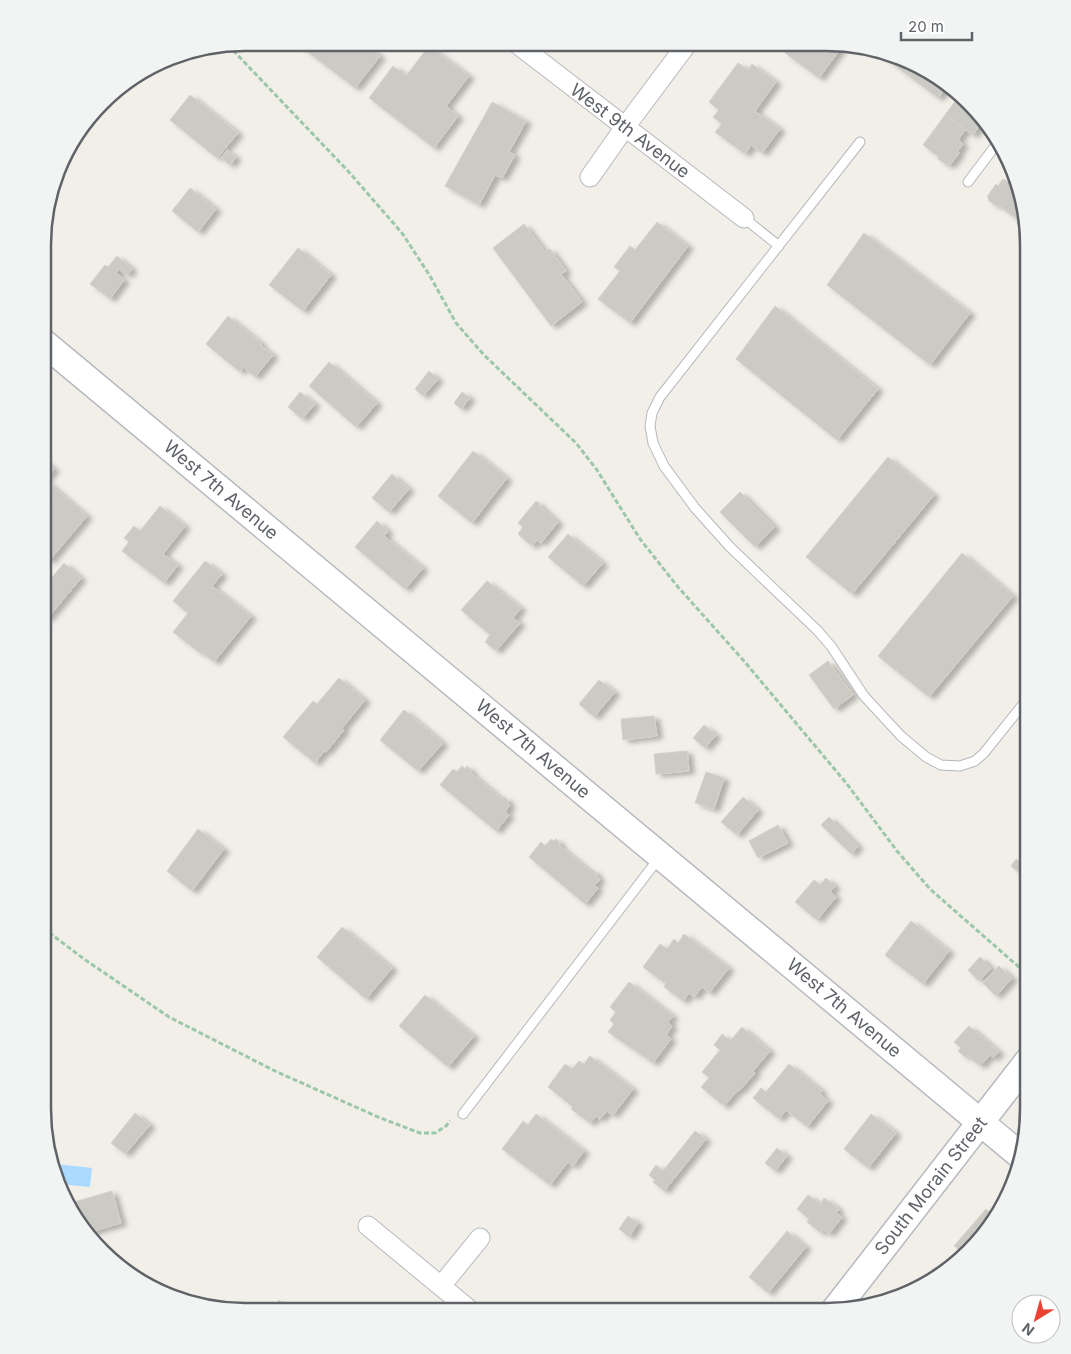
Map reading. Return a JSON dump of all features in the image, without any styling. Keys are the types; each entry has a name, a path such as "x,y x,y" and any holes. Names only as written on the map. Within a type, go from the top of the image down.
{"street":[{"name":"West 9th Avenue","path":"526,51 744,218"},
{"path":"590,177 682,51"},
{"name":"West 7th Avenue","path":"51,349 1015,1151"},
{"name":"South Morain Street","path":"841,1302 1020,1071"},
{"path":"368,1226 461,1303"},
{"path":"441,1286 480,1238"}],"lane":[{"path":"860,142 660,398 652,414 650,426 652,443 664,466 694,508 730,547 817,630 831,646 864,696 901,736 926,757 941,765 960,766 975,761 984,753 1020,708"},
{"path":"968,182 993,147"},
{"path":"744,218 779,246"},
{"path":"463,1114 661,856"}],"path":[{"path":"234,52 348,171 402,233 430,276 456,323 478,348 576,443 597,470 640,539 678,587 744,661 847,784 897,851 930,889 1020,968"},
{"path":"51,934 169,1017 276,1071 378,1117 420,1133 435,1134 446,1126 454,1116 463,1114"}],"water":[{"path":"60,1164 92,1168 90,1187 67,1185"}],"building":[{"path":"306,51 374,51 380,56 355,88"},
{"path":"425,51 436,51 469,76 446,106 458,116 434,148 369,98 393,66 406,76"},
{"path":"787,51 838,52 819,78 785,53"},
{"path":"738,63 748,70 752,64 776,82 755,111 780,129 762,153 751,145 745,154 715,132 722,124 713,117 719,110 709,102"},
{"path":"892,63 913,71 909,76"},
{"path":"913,71 944,91 938,98 909,76"},
{"path":"190,95 238,133 217,158 170,120"},
{"path":"955,100 979,126 973,135 945,115"},
{"path":"492,102 526,121 509,152 515,155 502,178 495,175 479,205 445,186"},
{"path":"945,115 965,130 958,140 963,144 950,165 938,159 939,157 923,145"},
{"path":"227,150 236,157 230,165 221,158"},
{"path":"1003,179 1008,182 1016,207 1017,215 1015,218 997,204 996,206 988,200 989,198 987,197 996,184 998,186"},
{"path":"190,188 216,209 198,232 172,211"},
{"path":"657,222 688,246 630,323 598,299 620,271 614,267 630,246 635,250"},
{"path":"524,224 545,252 550,249 566,271 561,274 582,302 551,326 493,248"},
{"path":"864,233 970,313 930,365 827,285"},
{"path":"298,248 331,275 303,311 269,285"},
{"path":"117,256 132,269 127,275 119,269 116,273 124,280 110,299 90,284 105,265 108,267"},
{"path":"775,306 878,389 837,440 736,359"},
{"path":"228,316 273,355 255,377 243,367 240,372 206,344"},
{"path":"329,362 377,403 356,427 309,386"},
{"path":"429,371 438,379 423,396 415,389"},
{"path":"300,392 315,404 302,419 288,407"},
{"path":"462,392 470,398 461,409 454,403"},
{"path":"473,451 507,478 472,523 438,496"},
{"path":"888,457 934,495 852,594 806,557"},
{"path":"392,474 409,489 389,512 372,498"},
{"path":"51,485 87,516 51,559"},
{"path":"740,492 775,527 755,547 720,512"},
{"path":"536,501 558,522 541,543 537,540 532,546 518,534 523,527 518,523"},
{"path":"160,506 185,526 163,554 178,565 164,583 122,551 129,542 124,538 134,526 140,531"},
{"path":"377,521 388,531 384,536 423,568 405,589 355,547"},
{"path":"568,534 603,563 583,586 548,557"},
{"path":"962,553 1013,596 929,697 878,656"},
{"path":"205,561 222,574 212,586 251,616 214,662 173,632 188,613 173,601"},
{"path":"64,563 81,578 51,614 51,579"},
{"path":"487,581 521,608 513,618 520,623 496,651 485,642 490,635 461,610"},
{"path":"828,661 853,695 834,709 809,675"},
{"path":"339,678 365,700 342,728 344,730 315,763 283,737 313,701 317,704"},
{"path":"599,680 615,692 594,717 579,704"},
{"path":"404,710 443,743 418,771 380,740"},
{"path":"654,716 657,736 623,740 621,719"},
{"path":"704,725 716,735 705,748 693,738"},
{"path":"687,751 689,771 656,774 654,754"},
{"path":"462,766 466,769 467,766 471,770 470,772 503,800 505,797 508,801 510,805 505,812 509,815 496,831 440,785 453,769 457,772"},
{"path":"706,772 724,778 714,809 695,803"},
{"path":"743,797 758,810 737,835 721,822"},
{"path":"829,817 858,846 851,854 821,825"},
{"path":"778,825 788,843 758,858 749,841"},
{"path":"198,829 224,849 192,891 167,871"},
{"path":"551,839 554,841 556,839 560,843 559,845 591,872 593,870 600,879 594,886 598,888 585,904 529,857 541,842 545,846"},
{"path":"1016,859 1020,862 1020,873 1011,866"},
{"path":"826,878 835,886 830,892 836,897 817,920 795,902 814,880 820,885"},
{"path":"911,921 949,951 923,984 885,955"},
{"path":"342,927 392,968 366,999 317,957"},
{"path":"684,934 729,968 709,993 702,987 694,997 689,993 683,1001 664,987 666,984 643,967 660,944 667,949 674,939 678,943"},
{"path":"980,957 991,968 979,981 968,970"},
{"path":"999,966 1012,978 996,996 983,983"},
{"path":"629,982 673,1016 668,1022 672,1026 666,1035 671,1039 653,1063 608,1032 614,1024 610,1020 616,1012 610,1007"},
{"path":"425,995 474,1036 448,1067 399,1026"},
{"path":"969,1026 999,1052 993,1058 990,1055 980,1066 967,1055 965,1057 958,1051 961,1048 954,1042"},
{"path":"742,1027 770,1051 753,1071 755,1073 724,1106 701,1087 709,1078 702,1072 720,1050 714,1045 722,1034 730,1041"},
{"path":"590,1056 633,1089 613,1115 607,1111 600,1119 596,1116 590,1123 571,1109 573,1107 548,1087 565,1064 572,1069 579,1061 584,1064"},
{"path":"789,1064 822,1091 819,1093 828,1101 807,1127 786,1110 779,1119 753,1098 761,1088 766,1092"},
{"path":"135,1113 150,1125 125,1154 111,1143"},
{"path":"536,1114 584,1151 573,1166 568,1162 550,1185 502,1149 523,1121 528,1125"},
{"path":"871,1114 896,1133 868,1168 844,1149"},
{"path":"695,1131 706,1139 664,1191 653,1182 655,1180 649,1175 656,1165 663,1171"},
{"path":"777,1148 787,1156 775,1171 765,1163"},
{"path":"112,1191 121,1223 94,1231 75,1202"},
{"path":"808,1195 820,1204 824,1198 839,1209 836,1213 842,1217 829,1234 823,1229 821,1233 807,1222 809,1219 797,1209"},
{"path":"986,1209 990,1212 972,1237 959,1250 954,1246"},
{"path":"628,1216 638,1223 629,1237 619,1229"},
{"path":"787,1231 806,1247 768,1293 749,1277"}]}
